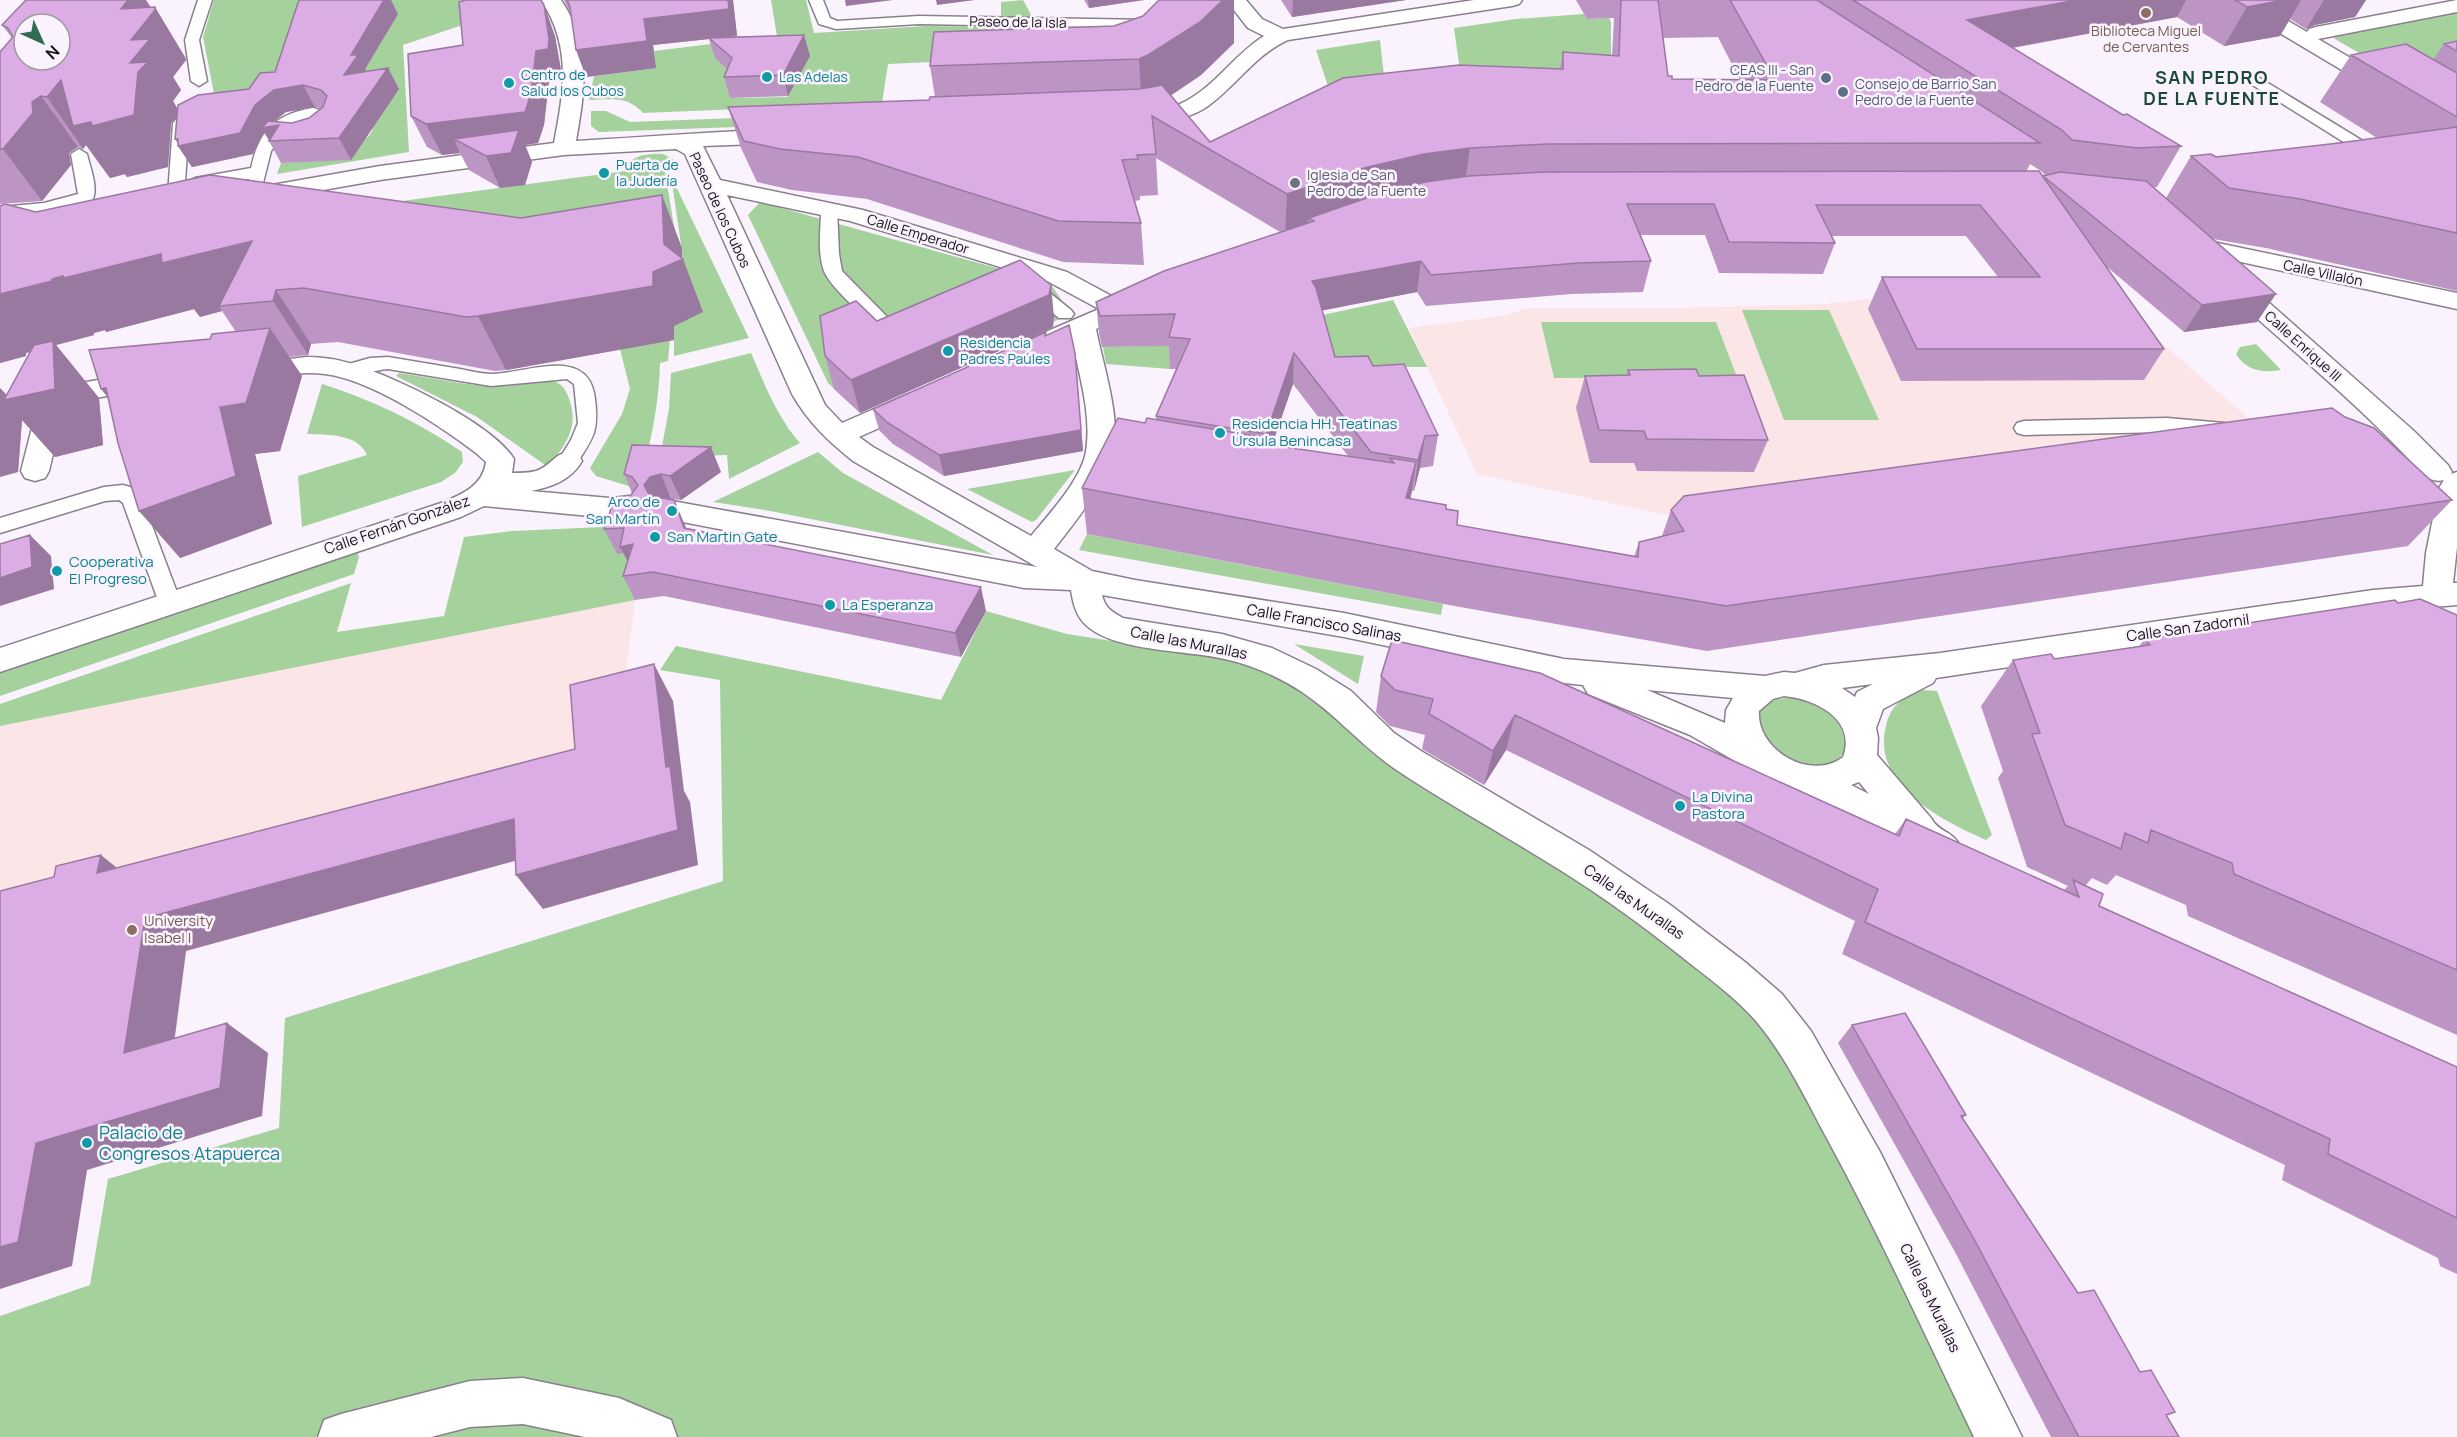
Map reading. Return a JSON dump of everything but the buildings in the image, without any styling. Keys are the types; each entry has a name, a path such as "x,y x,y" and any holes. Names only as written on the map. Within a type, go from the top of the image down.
{"street":[{"path":"551,0 558,8 572,39 575,74 571,117 564,147"},
{"path":"1236,0 1249,19 1259,28 1282,35"},
{"path":"1122,123 1168,115 1197,104 1263,43 1282,35 1512,0"},
{"path":"2238,0 2457,129"},
{"path":"2316,33 2457,6"},
{"path":"683,143 725,137 800,135"},
{"name":"Paseo de los Cubos","path":"242,197 380,173 564,147 683,143 695,151 815,411 838,435 863,454 1034,552"},
{"path":"2365,175 2389,172"},
{"name":"Calle Emperador","path":"710,185 855,215 1058,276 1117,309"},
{"path":"164,213 198,206"},
{"name":"Calle Enrique III","path":"2170,227 2448,477"},
{"name":"Calle Villalón","path":"2189,244 2457,301"},
{"path":"1009,358 1073,319 1117,309 1160,291"},
{"path":"1034,552 1057,526 1100,453 1096,395 1073,319"},
{"path":"227,373 299,366 327,366 345,371 424,407 465,431 492,451 500,459 500,470 487,489"},
{"path":"0,406 168,379"},
{"path":"838,435 936,392"},
{"path":"35,471 54,396"},
{"path":"487,489 544,479 562,468 568,461"},
{"name":"Calle San Zadornil","path":"1796,685 1824,677 1940,665 2373,601 2449,604 2442,545 2453,488 2448,477"},
{"name":"Calle Fernán González","path":"0,660 451,510 487,489 632,510"},
{"name":"Calle Francisco Salinas","path":"672,511 1024,578 1084,580 1135,591 1344,625 1564,671 1764,688"},
{"name":"Calle Francisco Salinas","path":"1034,552 1084,580"},
{"name":"Calle las Murallas","path":"1084,580 1089,606 1098,618 1113,627 1137,634 1222,646 1261,657 1305,678 1340,700 1382,742 1409,761 1576,861 1656,915 1732,974 1761,1000 1797,1044 1865,1167 1999,1437"},
{"name":"Calle San Zadornil","path":"1860,726 1869,701 1940,665"},
{"name":"Calle Francisco Salinas","path":"1564,671 1702,726 1767,763"},
{"path":"1796,685 1815,689 1833,698 1848,709 1860,726 1864,743 1860,759 1851,769 1839,776 1822,779 1804,778 1785,773 1767,763 1746,740 1741,715 1745,704 1764,688 1796,685"},
{"path":"1860,759 1929,840"},
{"path":"1804,778 1970,860"},
{"path":"341,1437 470,1404 523,1401 619,1421 654,1437"}],"lane":[{"path":"199,81 192,40 205,0"},
{"name":"Paseo de la Isla","path":"816,0 824,21 836,25 919,20 1168,25"},
{"path":"2248,76 2387,162 2391,169 2389,172"},
{"path":"164,213 177,186 181,123 196,112"},
{"path":"242,197 258,172 263,151 277,131"},
{"path":"0,212 59,206 86,197 79,154"},
{"path":"177,186 258,172"},
{"path":"829,209 830,254 833,271 839,280 895,336 917,327"},
{"path":"1016,287 1027,283 1073,319"},
{"path":"345,371 370,364 388,363 491,380 560,372 572,373 584,384 588,423 581,441 568,461"},
{"path":"2024,428 2167,425 2246,433"},
{"path":"0,526 104,494 123,492 132,499 170,603"}],"shaded area":[{"path":"2078,270 2268,435 1680,518 1477,474 1409,328 1502,316 1529,308 1674,308 1824,304 1941,291"},
{"name":"University Isabel I","path":"635,600 626,672 673,701 679,750 667,753 674,806 690,802 698,865 543,909 539,854 187,951 172,1062 99,1103 268,1053 262,1116 87,1170 72,1266 0,1289 0,726"}],"green space":[{"path":"214,0 524,0 531,2 403,45 409,152 277,174 281,163 334,160 369,136 373,129 370,128 353,100 216,104 203,37"},
{"path":"771,0 806,0 814,33 927,26 1177,29 1148,52 888,64 882,103 643,113 625,101 589,100 594,76 656,68 654,51 777,36","holes":["803,67 787,97 731,98 728,68"]},
{"path":"1023,0 1033,18 1001,17 1001,2"},
{"path":"2457,10 2457,69 2392,72 2335,39 2334,35"},
{"path":"1584,14 1587,19 1609,18 1611,22 1611,74 1460,71 1454,28 1516,19"},
{"path":"1380,40 1386,94 1331,95 1316,50"},
{"path":"591,111 606,111 630,122 766,117 764,126 599,132 591,126"},
{"path":"663,154 673,159 665,171 678,251 668,361 660,363 653,426 638,489 596,476 590,468 622,414 630,389 619,345 198,308 164,317 349,195 366,198 365,206 626,171 630,161 635,158"},
{"path":"671,176 749,338 674,356 674,323 697,315 685,305 682,251"},
{"path":"760,202 1050,283 1071,314 857,410 828,383 748,215"},
{"path":"1393,300 1427,367 1326,367 1313,317"},
{"path":"1742,310 1829,310 1879,420 1784,420"},
{"path":"1541,322 1716,322 1737,377 1554,378"},
{"path":"1187,327 1170,369 1106,364 1103,347 1142,346"},
{"path":"2256,344 2281,370 2256,370 2240,360 2236,354 2240,347"},
{"path":"751,353 778,412 800,443 729,479 727,455 660,457 669,409 671,373"},
{"path":"399,373 487,386 536,380 555,382 560,384 568,396 573,416 570,434 548,467 477,417 396,376"},
{"path":"322,384 359,397 429,431 462,452 463,462 455,473 441,482 302,527 298,476 367,455 362,448 349,439 333,435 307,434"},
{"path":"818,452 843,473 993,555 765,510 713,502"},
{"path":"1075,470 1036,520 1032,522 967,489"},
{"path":"625,526 635,552 645,569 635,600 0,726 0,704 351,583 337,632 444,616 464,537 513,531"},
{"path":"1087,534 1443,604 1441,615 1079,550"},
{"path":"357,552 359,557 354,574 0,696 0,671"},
{"path":"986,611 1067,634 1248,662 1309,691 1399,773 1476,814 1645,917 1725,986 1780,1046 1871,1206 1980,1437 0,1437 0,1316 90,1285 108,1179 279,1128 285,1018 723,881 720,680 660,670 676,646 941,700"},
{"path":"1294,644 1364,656 1358,684"},
{"path":"1923,690 1937,691 1992,835 1986,840 1949,822 1912,797 1898,781 1888,764 1884,744 1889,716 1900,701"},
{"path":"1793,697 1821,706 1842,724 1847,741 1841,755 1835,761 1816,766 1800,765 1777,756 1768,747 1756,721 1759,715 1770,703"}],"place":[{"name":"Biblioteca Miguel de Cervantes","path":"2146,13"},
{"name":"Las Adelas","path":"767,77"},
{"name":"CEAS III - San Pedro de la Fuente","path":"1826,78"},
{"name":"Centro de Salud los Cubos","path":"509,83"},
{"name":"Consejo de Barrio San Pedro de la Fuente","path":"1843,92"},
{"name":"Puerta de la Judería","path":"604,173"},
{"name":"Iglesia de San Pedro de la Fuente","path":"1295,183"},
{"name":"Residencia Padres Paúles","path":"948,351"},
{"name":"Residencia HH. Teatinas Úrsula Benincasa","path":"1220,433"},
{"name":"Arco de San Martín","path":"672,511"},
{"name":"San Martin Gate","path":"655,537"},
{"name":"Cooperativa El Progreso","path":"57,571"},
{"name":"La Esperanza","path":"830,605"},
{"name":"La Divina Pastora","path":"1680,806"},
{"name":"University Isabel I","path":"132,930"},
{"name":"Palacio de Congresos Atapuerca","path":"87,1143"}],"district":[{"name":"SAN PEDRO DE LA FUENTE","path":"2212,88"}]}
